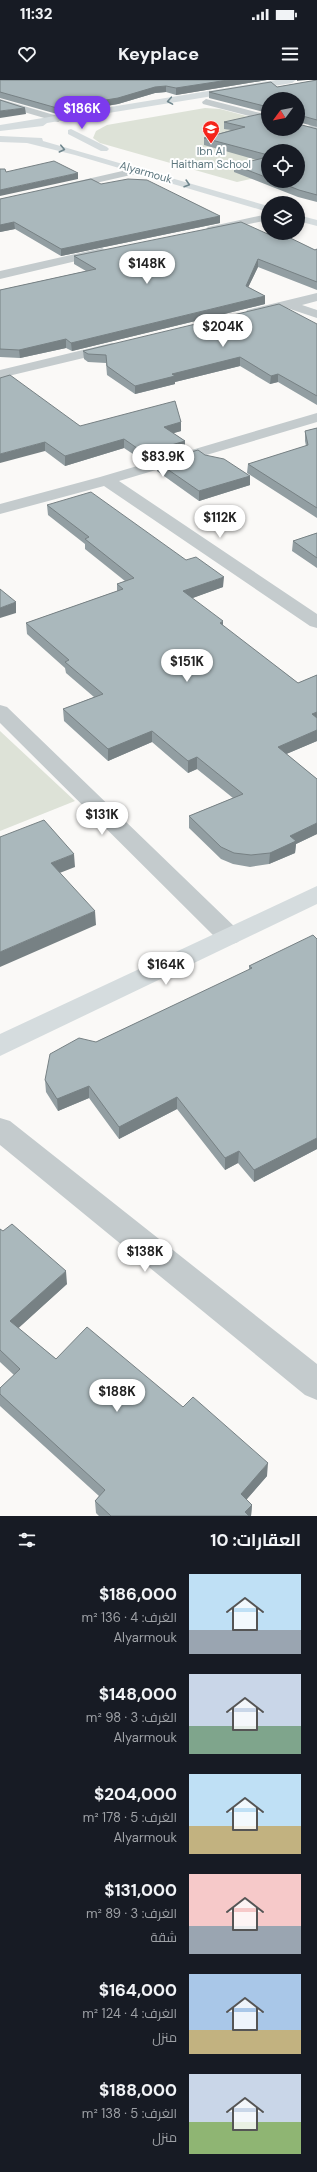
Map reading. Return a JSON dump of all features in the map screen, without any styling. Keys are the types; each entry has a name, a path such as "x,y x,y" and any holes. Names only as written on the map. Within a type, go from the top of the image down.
{"street":[{"path":"0,127 58,119 292,80"},
{"path":"153,112 302,85"},
{"path":"0,102 58,119"},
{"path":"206,102 261,116"},
{"path":"28,123 58,124 70,128 71,132 94,146 118,153"},
{"path":"305,127 317,126"},
{"path":"0,139 51,139 66,136 71,132 84,128"},
{"path":"305,128 317,131"},
{"name":"Alyarmouk","path":"19,139 143,164 261,201"},
{"path":"57,189 143,164"},
{"path":"202,178 261,201"},
{"path":"305,209 317,212"},
{"path":"199,232 261,218"},
{"path":"305,220 317,223"},
{"path":"0,275 115,250"},
{"path":"242,315 317,296"},
{"path":"288,304 317,314"},
{"path":"0,374 121,345"},
{"path":"0,509 106,480 317,417"},
{"path":"106,480 309,608 317,622"},
{"path":"0,710 229,936"},
{"path":"0,1046 317,894"},
{"path":"0,1129 317,1384"}],"shaded area":[{"name":"Ibn Al Haitham School","path":"205,108 220,109 258,119 227,129 250,135 261,145 261,157 257,160 261,165 261,177 237,182 100,143 93,138 96,131 107,125"},
{"path":"0,731 75,801 0,831"}],"building":[{"path":"0,80 228,80 176,88 166,86 155,87 118,98 57,108 0,92"},
{"path":"317,80 317,120 305,117 305,92 261,92 261,105 209,92 271,82 277,87"},
{"path":"0,100 25,108 0,111"},
{"path":"261,114 261,136 305,136 305,126 317,129 317,195 294,188 305,188 305,144 261,144 261,153 204,138 245,127 224,122"},
{"path":"261,159 261,175 234,165"},
{"path":"54,161 78,173 0,190 0,169 5,169 6,172"},
{"path":"91,179 101,184 128,179 147,180 220,216 61,249 14,222 0,225 0,199"},
{"path":"241,222 261,231 261,240 294,240 315,250 317,249 317,282 258,259 246,286 265,296 71,343 66,339 19,350 0,349 0,290 96,269 74,256"},
{"path":"279,304 317,324 317,396 278,374 271,376 240,357 172,374 175,376 135,386 107,366 106,355 88,354 83,351"},
{"path":"10,375 80,426 175,401 181,422 164,427 185,441 144,453 124,439 65,456 45,442 0,454 0,378"},
{"path":"317,428 317,508 248,464 308,445 305,431"},
{"path":"198,450 205,455 224,459 250,476 199,491 157,462"},
{"path":"91,492 186,560 196,557 224,577 183,591 223,621 220,623 298,683 317,675 317,712 312,714 317,718 317,730 278,747 317,779 317,823 290,836 296,841 270,853 251,855 234,853 221,847 189,816 243,794 197,757 188,761 152,731 108,749 63,709 103,694 65,662 69,660 26,623 123,589 117,584 134,578 85,539 89,537 47,505"},
{"path":"317,533 317,558 293,541"},
{"path":"0,589 16,602 0,608"},
{"path":"44,820 74,854 51,863 95,911 0,952 0,837"},
{"path":"313,935 317,939 317,1138 254,1170 239,1151 225,1158 177,1097 119,1127 89,1086 57,1099 45,1080 50,1054 79,1038 96,1042 252,968 249,966"},
{"path":"12,1224 66,1271 10,1321 56,1359 87,1327 183,1407 193,1397 268,1463 241,1494 252,1505 245,1512 249,1516 111,1516 95,1501 105,1490 0,1394 0,1388 20,1369 0,1350 0,1229 3,1231"}],"place":[{"name":"Ibn Al Haitham School","path":"211,144"}]}
